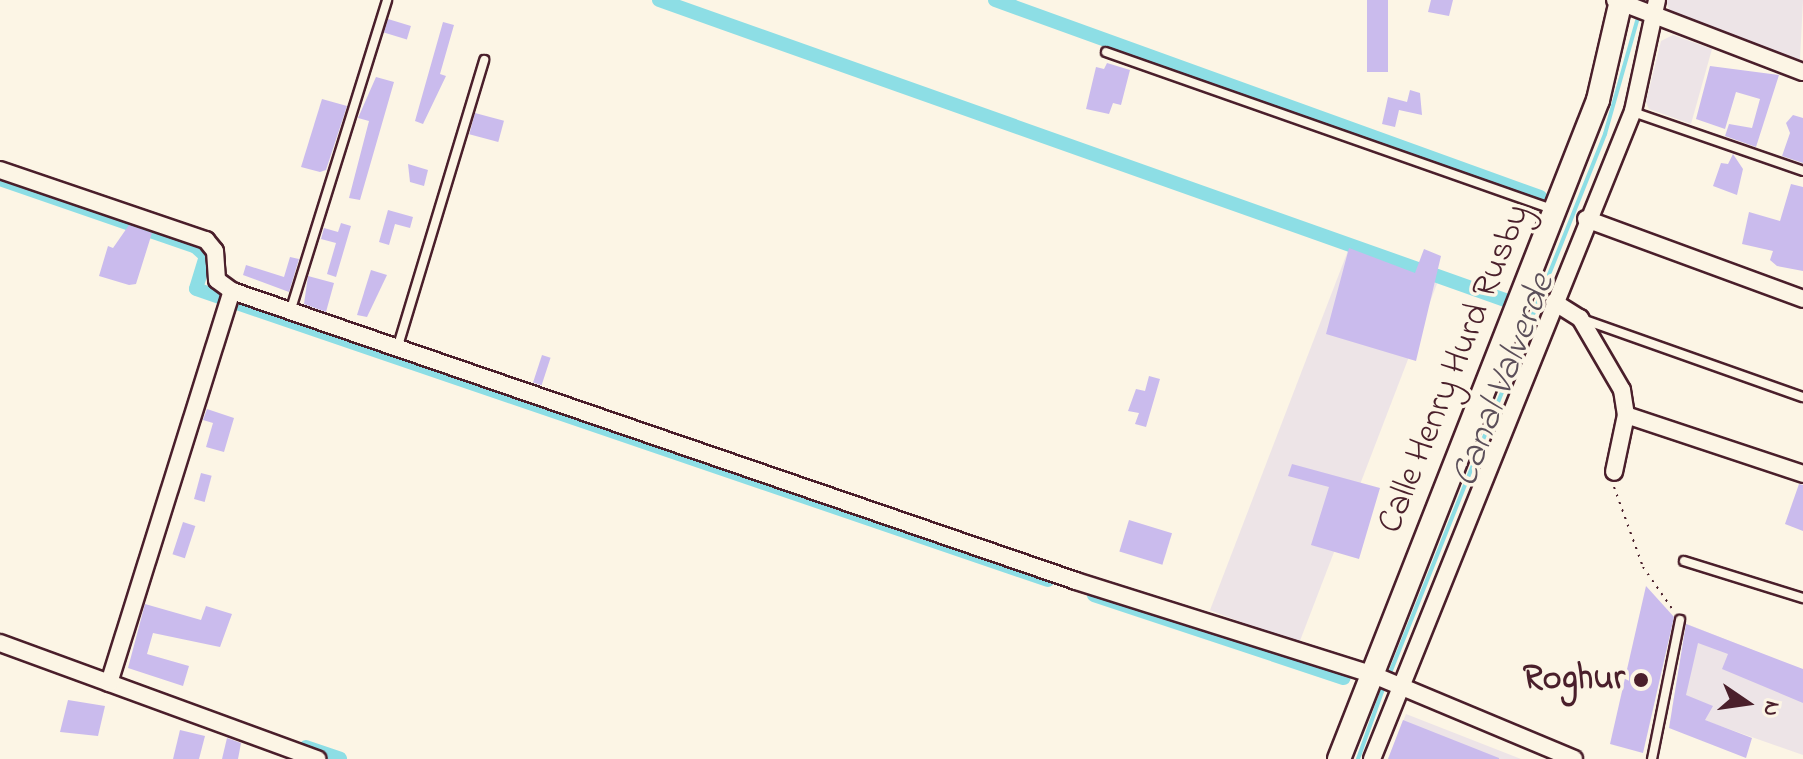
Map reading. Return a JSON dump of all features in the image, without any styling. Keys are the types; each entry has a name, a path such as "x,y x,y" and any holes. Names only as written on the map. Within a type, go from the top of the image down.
{"street":[{"path":"1622,2 1653,10 1803,72"},
{"name":"Calle Henry Hurd Rusby","path":"1372,759 1386,680 1554,209 1598,100 1622,2"},
{"name":"Calle Henry Hurd Rusby","path":"1339,759 1386,680 1554,302 1633,111 1653,10"},
{"path":"0,170 206,240 215,251 217,280 232,291 1386,680 1574,759"},
{"path":"1586,219 1803,299"},
{"path":"109,683 232,291"},
{"path":"1554,302 1580,318 1622,390 1626,415 1614,472"},
{"path":"1626,415 1803,474"},
{"path":"0,643 317,759"}],"lane":[{"path":"290,312 387,0"},
{"path":"1106,52 1554,209"},
{"path":"397,349 484,60"},
{"path":"1633,111 1803,171"},
{"path":"1580,318 1803,397"},
{"path":"1684,561 1803,598"},
{"path":"1652,759 1680,620"}],"path":[{"path":"1614,472 1614,497 1630,539 1680,620"}],"shaded area":[{"path":"1666,0 1803,0 1800,60 1670,12"},
{"path":"1673,35 1712,49 1691,124 1649,109 1646,102 1661,41"},
{"path":"1349,248 1438,282 1299,644 1210,610"},
{"path":"1687,624 1803,670 1803,755 1672,709"},
{"path":"1406,714 1521,759 1388,759"}],"building":[{"path":"1367,0 1388,0 1388,72 1367,72"},
{"path":"1431,0 1453,0 1449,16 1428,12"},
{"path":"388,19 411,26 407,39 384,32"},
{"path":"443,22 454,25 440,74 446,76 423,124 415,121"},
{"path":"1107,63 1130,70 1121,105 1113,103 1109,114 1086,109 1096,67 1104,69"},
{"path":"1710,66 1779,75 1756,147 1725,136 1729,124 1752,128 1760,99 1736,92 1725,129 1696,119"},
{"path":"376,77 394,82 360,200 349,198 369,121 358,118"},
{"path":"1410,90 1420,93 1422,115 1399,110 1395,127 1382,124 1388,97 1407,102"},
{"path":"322,99 347,106 326,170 320,172 301,167"},
{"path":"475,113 504,121 498,142 469,134"},
{"path":"1793,115 1803,118 1803,163 1782,156 1790,133 1786,123"},
{"path":"1733,154 1743,169 1737,195 1713,186 1721,163 1728,164"},
{"path":"408,164 428,170 424,186 410,182"},
{"path":"1791,184 1803,187 1803,271 1777,266 1770,260 1773,251 1742,244 1749,212 1780,221"},
{"path":"388,210 413,217 410,228 395,224 389,245 379,242"},
{"path":"341,223 351,226 336,277 327,274 336,243 321,239 324,228 338,232"},
{"path":"129,225 152,233 136,284 129,285 99,276 108,246 113,248"},
{"path":"1349,248 1415,273 1424,249 1441,256 1416,361 1326,334"},
{"path":"290,257 299,259 289,292 243,275 246,265 284,277"},
{"path":"371,270 387,275 367,317 357,315"},
{"path":"308,276 334,283 326,312 304,304"},
{"path":"542,355 551,358 542,385 533,383"},
{"path":"1149,376 1160,379 1146,427 1135,424 1139,413 1128,411 1136,389 1145,391"},
{"path":"207,409 234,418 224,452 206,447 213,423 203,420"},
{"path":"1292,464 1380,488 1359,559 1311,545 1329,487 1288,476"},
{"path":"201,473 212,476 205,502 194,499"},
{"path":"1799,484 1803,485 1803,531 1785,524"},
{"path":"1129,520 1172,533 1162,565 1119,552"},
{"path":"183,522 195,526 185,558 172,554"},
{"name":"Roghur","path":"1646,586 1674,617 1643,753 1610,744"},
{"path":"145,604 201,620 206,606 232,614 220,647 153,633 147,654 189,666 183,686 128,668"},
{"path":"1686,624 1803,669 1803,703 1722,669 1728,654 1698,643 1686,695 1713,706 1705,720 1752,738 1746,758 1669,728"},
{"path":"68,700 105,706 98,736 60,732"},
{"path":"1403,720 1499,758 1499,759 1388,759"},
{"path":"180,730 205,736 199,759 173,759"},
{"path":"227,738 241,743 238,759 222,759"}],"waterway":[{"path":"659,0 1508,301"},
{"path":"995,0 1540,197"},
{"name":"Canal Valverde","path":"1388,678 1605,134 1639,14"},
{"path":"0,179 196,247 206,256 196,289 1048,580"},
{"path":"1094,595 1344,678"},
{"name":"Canal Valverde","path":"1358,759 1384,686"},
{"path":"306,747 340,759"}],"place":[{"name":"Roghur","path":"1641,680"}]}
